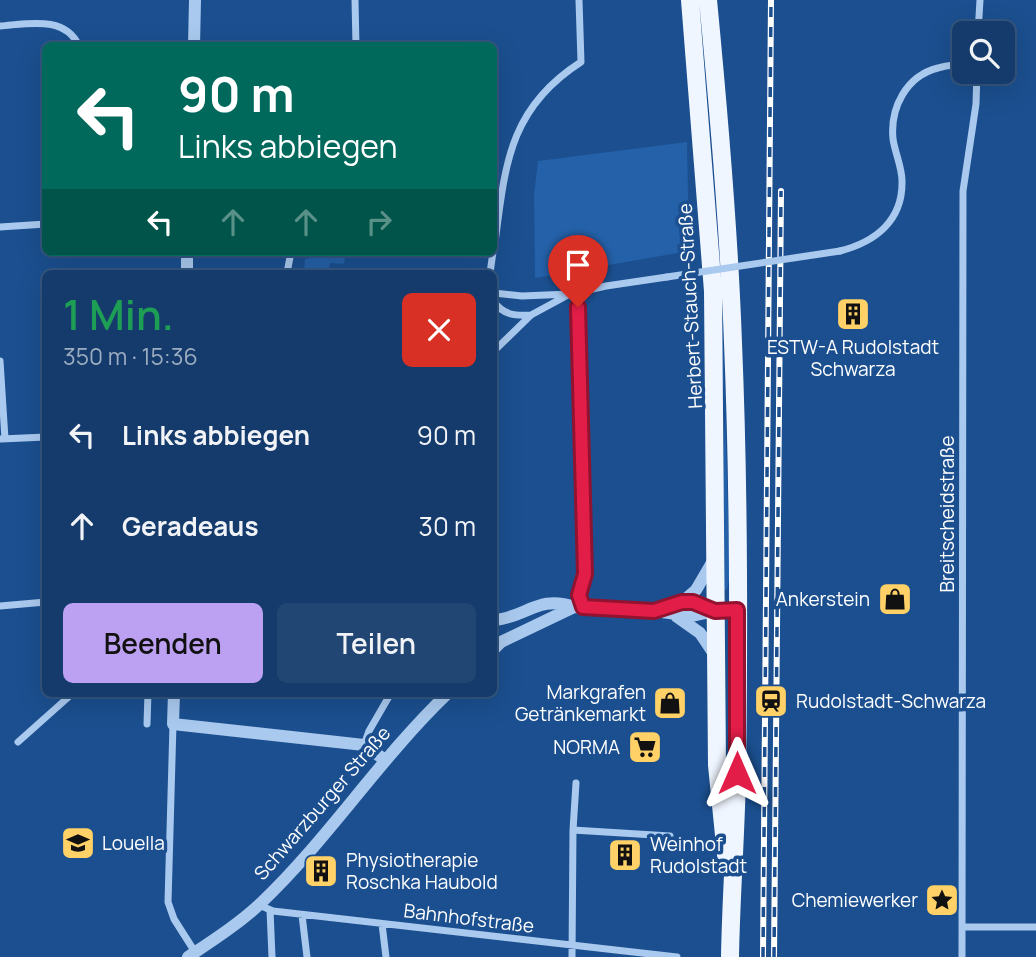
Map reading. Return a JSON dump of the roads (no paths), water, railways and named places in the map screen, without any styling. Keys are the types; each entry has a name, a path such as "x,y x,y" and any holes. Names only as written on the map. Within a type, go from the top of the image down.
{"main road":[{"name":"Herbert-Stauch-Straße","path":"690,0 713,291 717,765 731,883"},
{"name":"Herbert-Stauch-Straße","path":"708,0 718,105 733,342 737,773 731,883"},
{"path":"715,611 737,610"},
{"path":"730,957 731,883"}],"street":[{"path":"194,42 195,0"},
{"path":"355,0 356,42"},
{"path":"497,224 510,148 523,120 546,90 581,62 579,0"},
{"path":"979,21 980,0"},
{"path":"0,26 54,24 71,33 77,42"},
{"path":"497,293 522,296 570,294 606,286 840,251 863,245 891,221 899,205 902,177 893,138 894,116 900,97 915,79 936,68 952,66"},
{"name":"Breitscheidstraße","path":"962,957 963,201 977,84"},
{"path":"0,227 42,224"},
{"path":"497,348 531,315 570,294"},
{"path":"497,305 514,316 531,315"},
{"path":"578,307 585,574 579,595 579,607"},
{"path":"0,361 2,439 42,437"},
{"path":"682,602 702,582 715,557"},
{"path":"0,606 42,602"},
{"path":"497,620 551,602 579,607 692,616 715,611"},
{"path":"654,611 682,602 699,603 715,611"},
{"path":"497,644 579,607"},
{"path":"676,615 700,633 715,656"},
{"path":"18,742 69,697"},
{"path":"147,724 148,697"},
{"path":"174,697 168,902 191,955"},
{"path":"364,745 389,697"},
{"name":"Schwarzburger Straße","path":"416,723 431,697"},
{"name":"Schwarzburger Straße","path":"191,955 265,908 416,723 444,697"},
{"path":"173,724 364,745 385,760"},
{"path":"572,957 576,783"},
{"path":"573,830 670,836"},
{"path":"265,908 272,957"},
{"name":"Bahnhofstraße","path":"265,908 302,915 677,957"},
{"path":"302,915 307,957"},
{"path":"382,924 386,957"},
{"path":"963,927 1036,927"}],"railway":[{"path":"763,957 771,0"},
{"path":"774,957 781,191"}],"place":[{"name":"ESTW-A Rudolstadt Schwarza","path":"853,314"},
{"name":"Ankerstein","path":"895,599"},
{"name":"Rudolstadt-Schwarza","path":"771,701"},
{"name":"Markgrafen Getränkemarkt","path":"670,703"},
{"name":"NORMA","path":"645,747"},
{"name":"Louella","path":"78,843"},
{"name":"Weinhof Rudolstadt","path":"625,855"},
{"name":"Physiotherapie Roschka Haubold","path":"321,871"},
{"name":"Chemiewerker","path":"942,900"}]}
